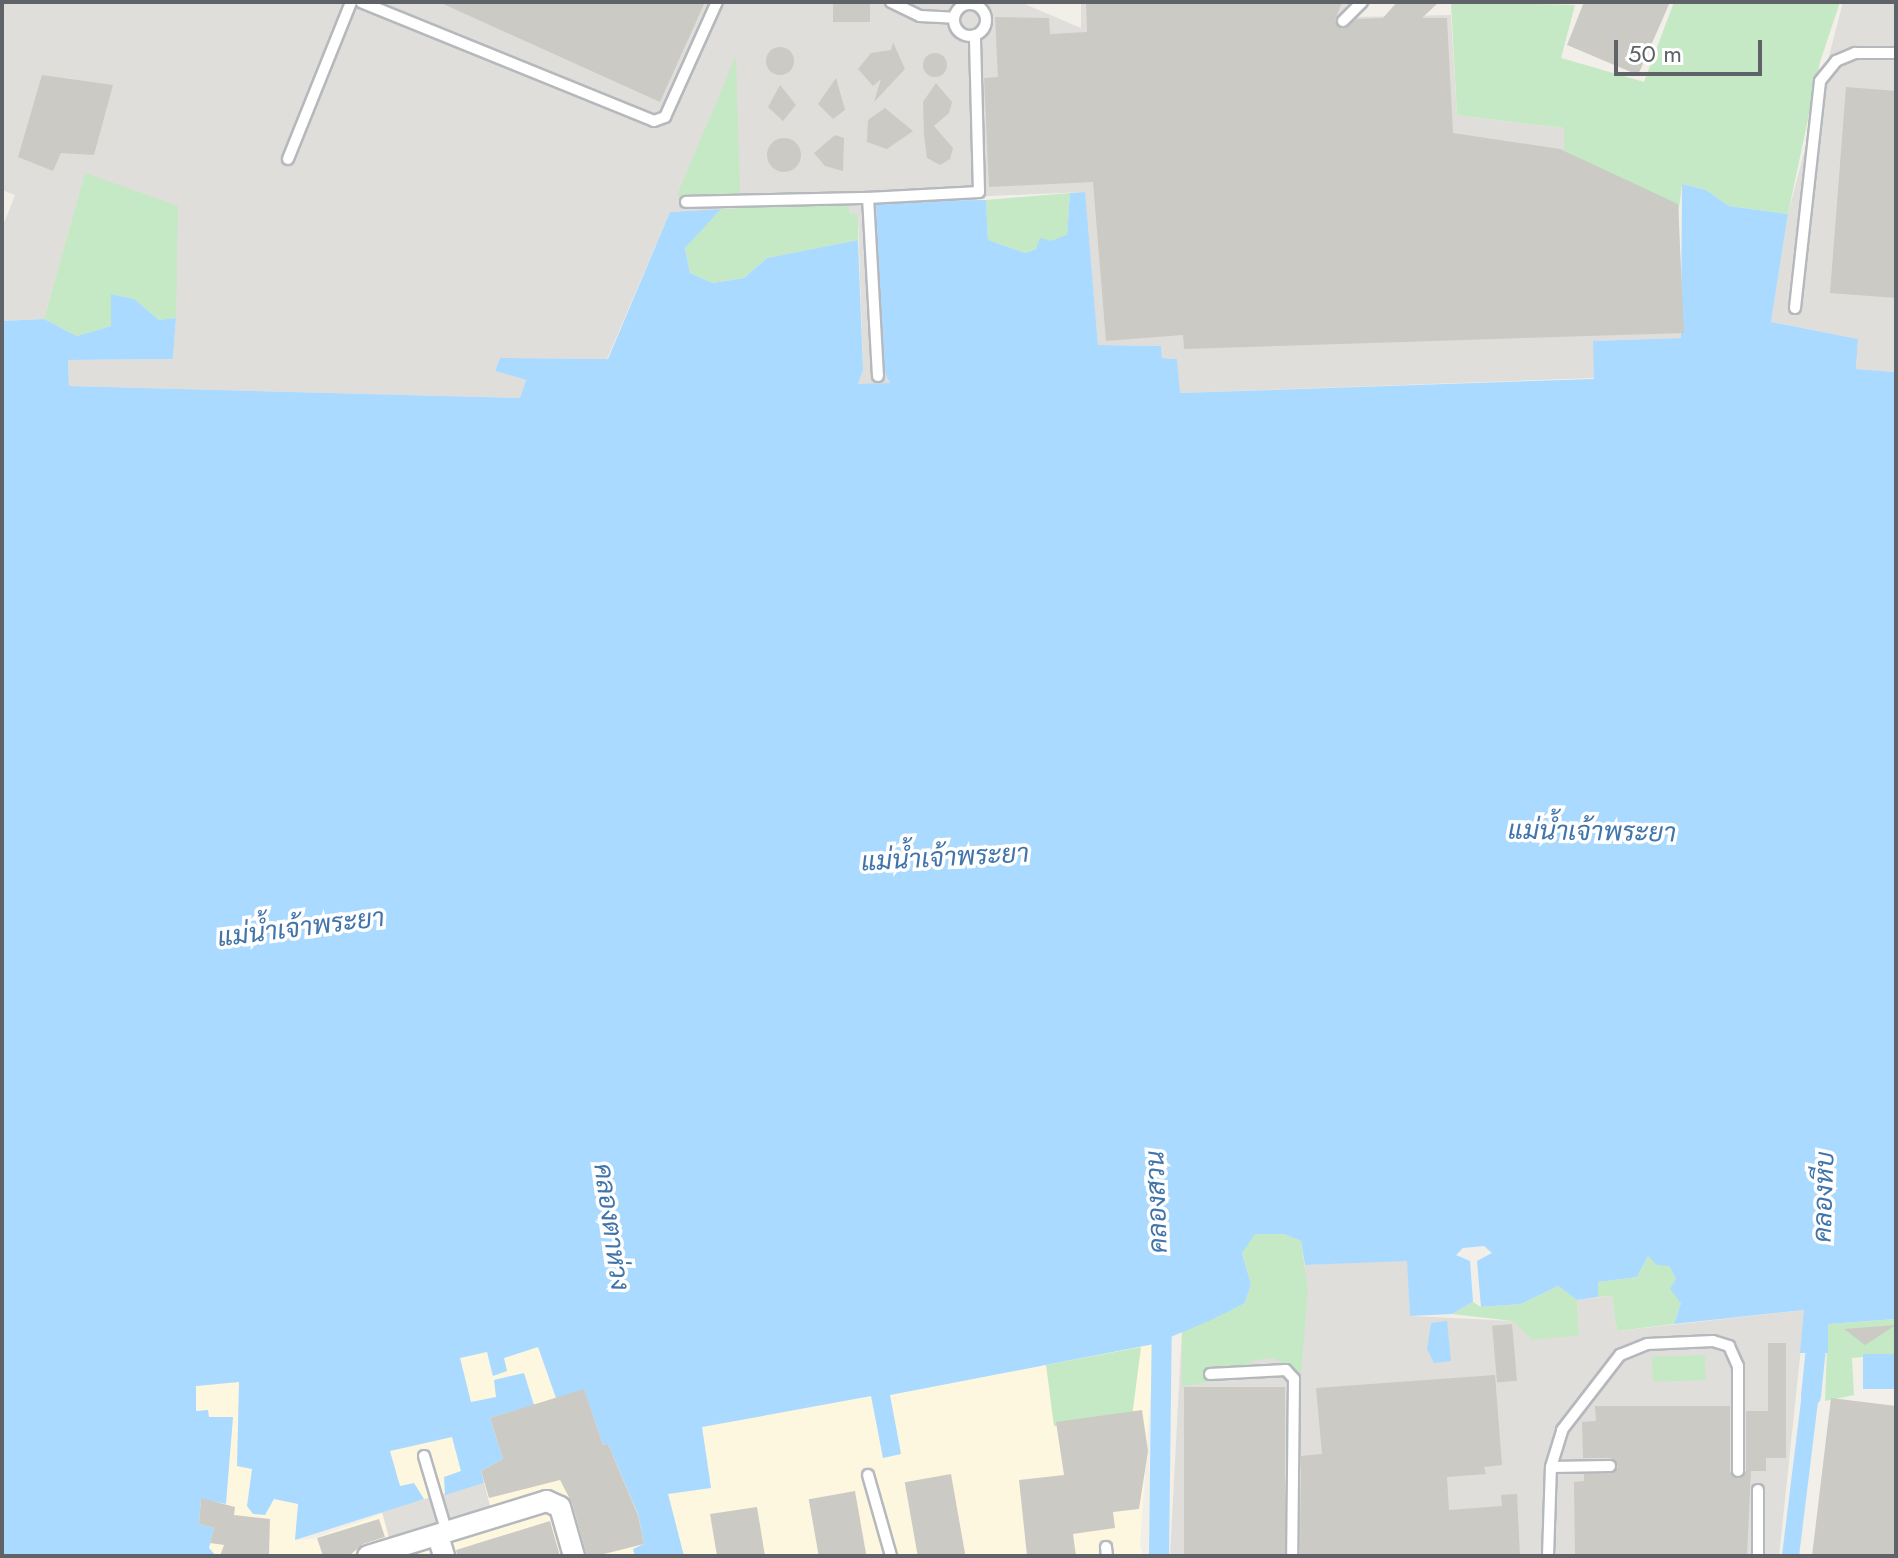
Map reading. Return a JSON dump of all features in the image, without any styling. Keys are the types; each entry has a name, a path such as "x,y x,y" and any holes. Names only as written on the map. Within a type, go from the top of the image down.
{"street":[{"path":"368,1556 547,1501 560,1507 574,1556"},
{"path":"443,1534 444,1556"}],"lane":[{"path":"288,159 351,2"},
{"path":"361,2 654,121 665,117 717,2"},
{"path":"891,2 920,16 954,18"},
{"path":"1343,21 1362,2"},
{"path":"686,202 979,192 975,35 986,24 984,6 963,5 954,18"},
{"path":"954,18 960,32 975,35"},
{"path":"1795,308 1820,81 1836,61 1855,53 1896,53"},
{"path":"868,198 878,376"},
{"path":"1548,1556 1551,1467 1562,1430 1620,1355 1647,1344 1713,1341 1729,1346 1738,1366 1738,1471"},
{"path":"1210,1374 1286,1370 1294,1379 1292,1556"},
{"path":"424,1456 443,1534"},
{"path":"1551,1467 1610,1466"},
{"path":"868,1475 891,1556"},
{"path":"1758,1490 1758,1556"}],"shaded area":[{"path":"2,2 1020,2 1081,28 1081,2 1351,2 1354,17 1451,15 1457,115 1564,128 1564,152 1679,209 1681,338 1594,341 1595,378 1179,393 1177,359 1162,358 1161,346 1098,345 1084,192 877,201 883,368 890,383 858,385 863,369 858,215 850,214 849,202 670,212 607,359 500,358 495,371 526,380 520,398 69,386 68,360 173,359 176,318 85,174 44,319 2,321 2,228 15,195 2,190"},
{"path":"1843,2 1896,2 1896,372 1856,369 1858,339 1771,322 1788,214"},
{"path":"1408,1260 1410,1316 1514,1321 1579,1335 1577,1300 1612,1296 1617,1331 1805,1310 1779,1556 1170,1556 1182,1330 1304,1321 1305,1265"},
{"path":"1154,1344 1140,1545 1143,1556 684,1556 668,1493 711,1487 702,1427 872,1396 883,1458 901,1453 890,1395"},
{"path":"538,1347 584,1389 603,1445 608,1444 638,1515 644,1544 633,1549 635,1556 216,1556 209,1548 199,1524 201,1498 225,1503 233,1417 209,1418 195,1411 195,1386 239,1382 238,1466 252,1469 274,1498 299,1504 295,1540 312,1539 424,1499 400,1486 389,1451 452,1437 461,1471 492,1468 490,1418 524,1373 494,1380 497,1397 471,1402 460,1358 487,1351 492,1376 504,1358"},
{"path":"484,1483 492,1512 389,1539 382,1510"}],"green space":[{"path":"1451,2 1575,5 1561,58 1644,82 1674,2 1840,2 1820,62 1788,214 1729,206 1706,190 1682,184 1679,209 1564,151 1564,128 1457,115"},
{"path":"736,56 740,194 677,195"},
{"path":"85,173 178,206 176,318 159,320 134,299 111,294 111,326 77,336 44,319"},
{"path":"1070,193 1067,236 1025,253 988,240 986,200"},
{"path":"849,202 850,214 858,214 858,240 767,258 744,278 713,283 690,273 685,247 721,209"},
{"path":"1254,1234 1284,1234 1301,1241 1308,1290 1301,1374 1273,1358 1255,1360 1219,1381 1182,1386 1182,1330 1245,1303 1251,1284 1242,1252"},
{"path":"1648,1256 1669,1266 1676,1279 1681,1303 1674,1324 1617,1331 1612,1296 1598,1297 1598,1282 1637,1277"},
{"path":"1558,1286 1577,1300 1579,1335 1532,1340 1513,1321 1452,1314 1473,1302 1481,1307 1521,1304"},
{"path":"1896,1319 1896,1354 1852,1358 1854,1395 1825,1401 1828,1324"},
{"path":"1141,1347 1132,1417 1054,1426 1046,1365"},
{"path":"1705,1355 1706,1380 1653,1382 1652,1357"}],"water":[{"path":"1682,184 1706,190 1729,206 1788,214 1771,322 1858,339 1856,369 1896,372 1896,1319 1828,1324 1828,1353 1800,1353 1804,1310 1674,1324 1681,1303 1670,1289 1676,1279 1669,1266 1657,1265 1648,1256 1637,1277 1598,1282 1598,1297 1577,1300 1558,1286 1521,1304 1481,1307 1477,1261 1492,1253 1484,1246 1463,1248 1456,1255 1470,1261 1473,1302 1452,1314 1410,1316 1407,1261 1305,1265 1301,1241 1284,1234 1255,1234 1242,1253 1251,1284 1245,1303 1211,1320 1154,1344 890,1395 901,1454 883,1458 871,1396 702,1427 711,1488 668,1494 684,1556 635,1556 633,1549 644,1544 638,1514 608,1444 603,1445 584,1390 556,1398 538,1347 504,1358 507,1371 493,1376 487,1352 460,1358 471,1402 496,1397 494,1380 524,1373 534,1405 490,1418 503,1459 481,1471 484,1483 445,1495 444,1477 461,1471 452,1437 390,1451 400,1486 414,1483 424,1499 295,1540 298,1504 274,1499 265,1515 253,1514 247,1506 252,1469 237,1466 239,1382 196,1386 196,1411 208,1410 209,1417 233,1417 226,1504 201,1499 199,1524 214,1528 209,1548 216,1556 2,1556 2,321 44,319 77,336 111,326 111,294 134,299 159,320 176,318 173,359 68,360 69,386 520,398 526,380 495,371 500,358 608,359 670,212 721,209 685,248 690,273 713,283 744,278 767,258 858,240 863,370 858,384 890,383 883,369 876,201 986,200 988,240 1025,253 1036,249 1040,238 1051,241 1067,235 1070,193 1085,192 1098,345 1161,346 1162,358 1177,359 1180,393 1594,379 1593,341 1681,338"},
{"path":"1447,1321 1451,1361 1434,1363 1427,1349 1431,1323"},
{"path":"1863,1354 1896,1354 1896,1389 1863,1389"},
{"path":"1805,1368 1822,1370 1799,1556 1782,1556"}],"building":[{"path":"439,2 705,2 660,102"},
{"path":"833,2 870,2 870,22 833,22"},
{"path":"1086,2 1342,2 1335,20 1342,29 1357,19 1383,18 1397,2 1439,2 1422,18 1447,18 1453,133 1560,149 1678,204 1684,333 1184,349 1183,335 1106,341 1093,182 989,187 984,78 998,77 995,17 1049,18 1050,34 1087,32"},
{"path":"1584,2 1670,2 1638,75 1567,45"},
{"path":"893,42 905,69 874,102 881,79 873,86 858,69 871,53 891,50"},
{"path":"780,47 790,51 794,61 790,71 780,75 770,71 766,61 770,51"},
{"path":"935,53 946,60 947,65 940,76 935,77 924,70 923,65 930,54"},
{"path":"42,75 113,85 94,155 61,153 53,171 18,157"},
{"path":"836,78 845,110 833,119 818,104"},
{"path":"936,83 952,102 949,113 934,126 953,148 950,159 940,165 927,158 924,135 923,102"},
{"path":"780,85 796,105 783,121 768,107"},
{"path":"1846,87 1896,91 1896,298 1830,293"},
{"path":"885,108 913,131 887,149 867,142 868,120"},
{"path":"835,135 844,138 843,171 825,166 814,153"},
{"path":"784,138 796,143 801,155 796,167 784,172 772,167 767,155 772,143"},
{"path":"1512,1324 1517,1381 1497,1383 1492,1326"},
{"path":"1896,1325 1865,1345 1844,1329"},
{"path":"1768,1343 1786,1343 1786,1458 1766,1458 1766,1471 1751,1471 1747,1556 1575,1556 1574,1482 1584,1481 1584,1474 1613,1473 1618,1467 1611,1458 1583,1458 1582,1422 1596,1421 1595,1406 1730,1406 1730,1472 1741,1478 1746,1471 1746,1411 1768,1411"},
{"path":"1495,1375 1502,1465 1484,1467 1486,1474 1447,1477 1449,1510 1502,1506 1501,1495 1517,1494 1520,1556 1300,1556 1301,1456 1322,1454 1316,1388"},
{"path":"1184,1387 1285,1387 1285,1556 1184,1556"},
{"path":"584,1389 603,1445 608,1444 638,1515 644,1544 596,1556 587,1556 572,1503 560,1480 489,1498 481,1471 503,1459 490,1418"},
{"path":"1831,1398 1896,1406 1896,1556 1812,1556"},
{"path":"1142,1410 1148,1451 1139,1509 1113,1512 1115,1528 1073,1534 1076,1556 1027,1556 1019,1480 1064,1475 1056,1422"},
{"path":"951,1474 965,1556 918,1556 905,1482"},
{"path":"855,1491 866,1556 819,1556 809,1499"},
{"path":"201,1498 235,1507 234,1515 270,1519 269,1556 220,1556 224,1545 210,1543 214,1528 199,1524"},
{"path":"757,1507 765,1556 717,1556 710,1514"},
{"path":"379,1519 385,1537 363,1544 349,1556 323,1556 317,1538"},
{"path":"550,1521 560,1556 457,1556 456,1550"}],"waterway":[{"name":"คลองสวน","path":"1159,1556 1162,1312"},
{"name":"คลองหีบ","path":"1811,1396 1818,1328"}],"water label":[{"name":"แม่น้ำเจ้าพระยา","path":"1592,832"},
{"name":"แม่น้ำเจ้าพระยา","path":"945,858"},
{"name":"แม่น้ำเจ้าพระยา","path":"301,928"},
{"name":"คลองตาห่วง","path":"611,1227"}]}
